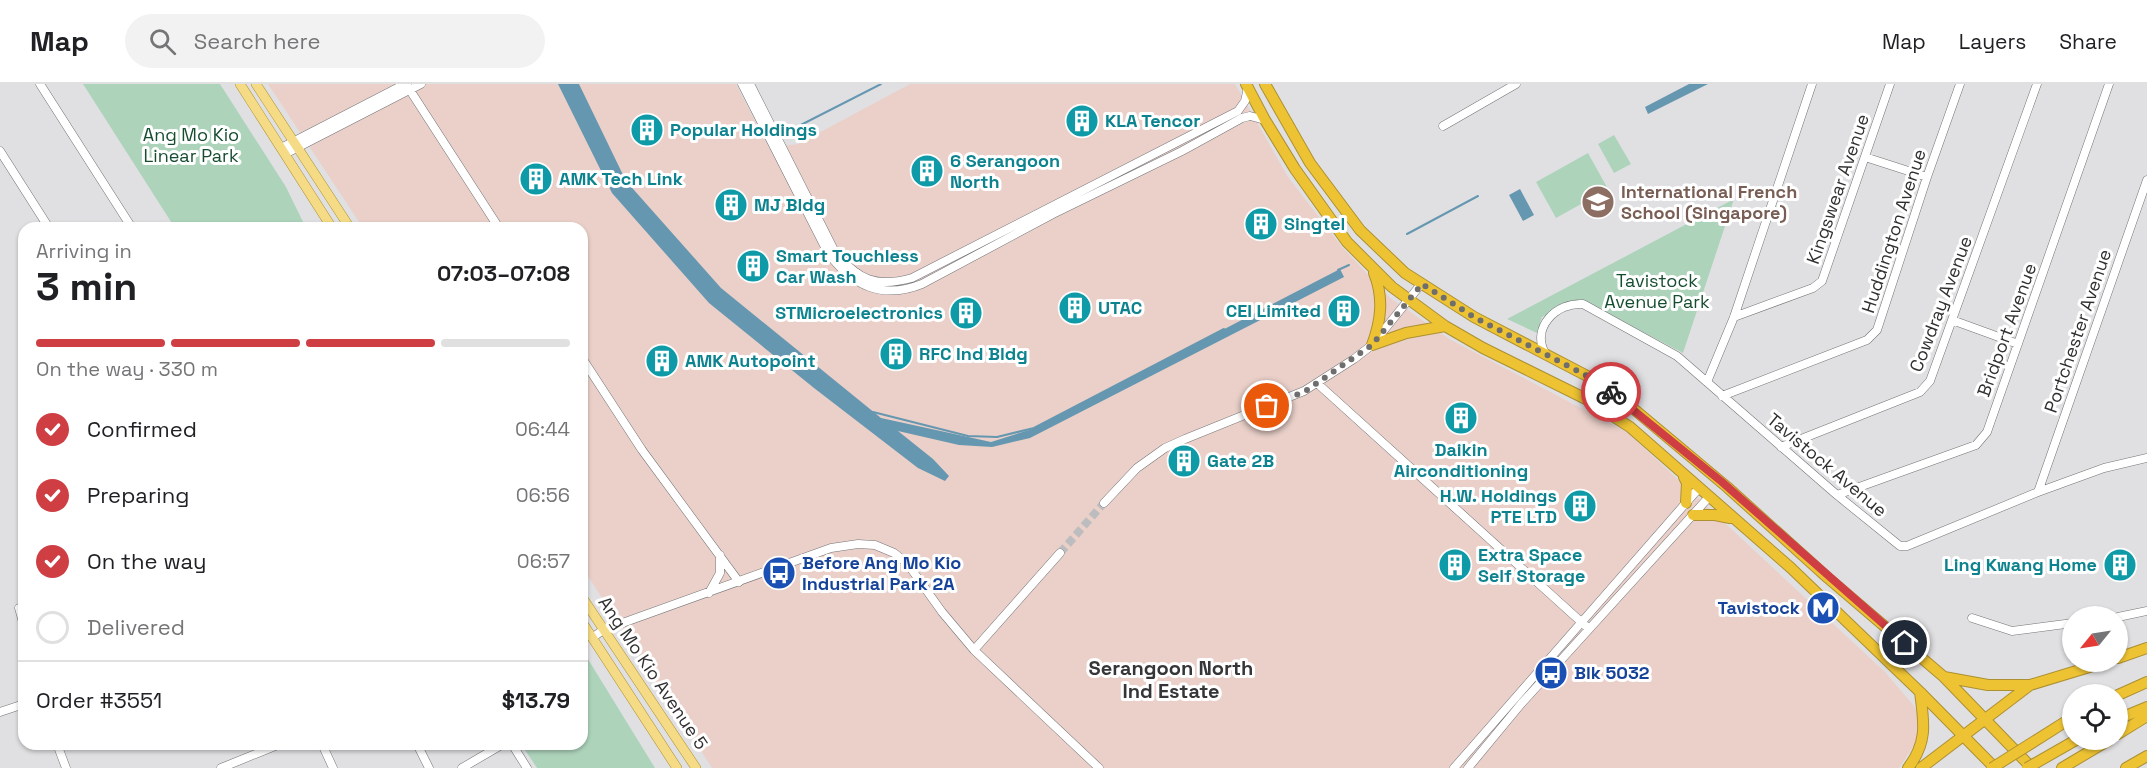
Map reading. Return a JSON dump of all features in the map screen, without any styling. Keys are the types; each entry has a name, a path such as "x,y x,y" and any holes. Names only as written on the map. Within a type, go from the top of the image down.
{"highway":[{"path":"1265,84 1310,163 1360,230 1405,273 1474,317 1591,378 1630,405 1944,677 2032,768"},
{"path":"1247,86 1265,120 1308,188 1347,242 1392,287 1444,326 1586,399 1630,427 1791,568 1920,692 1994,768 2062,724"},
{"path":"1372,268 1380,288 1381,299 1380,325 1372,345"},
{"path":"1372,345 1406,333 1444,326"},
{"path":"1619,420 1631,417 1633,412 1630,405"},
{"path":"1682,474 1687,483 1686,503"},
{"path":"1693,514 1733,519"},
{"path":"2128,655 2147,648"},
{"path":"1944,677 1988,685 2030,685 2073,672"},
{"path":"2128,691 2147,682"},
{"path":"1921,768 2030,685"},
{"path":"1908,768 1922,743 1924,722 1920,692"},
{"path":"2128,716 2147,707"},
{"path":"2128,728 2147,716"},
{"path":"2027,768 2062,748"},
{"path":"2062,768 2091,750"},
{"path":"2126,768 2147,756"}],"main road":[{"path":"240,84 328,222"},
{"path":"256,84 346,222"},
{"name":"Ang Mo Kio Avenue 5","path":"588,606 696,768"},
{"name":"Ang Mo Kio Avenue 5","path":"588,632 677,768"}],"street":[{"path":"40,84 128,222"},
{"path":"283,151 407,86 421,84"},
{"path":"742,84 828,253 848,276 866,286 897,291 908,290 922,284 1053,214 1182,152 1242,118 1250,116 1265,120"},
{"path":"750,84 835,252 852,271 867,280 880,283 912,278 1238,111 1245,101 1247,86"},
{"path":"1443,126 1516,84"},
{"path":"1707,382 1734,317 1812,84"},
{"name":"Kingswear Avenue","path":"1734,317 1813,288 1822,281 1890,84"},
{"name":"Huddington Avenue","path":"1722,396 1867,340 1877,330 1960,84"},
{"name":"Cowdray Avenue","path":"1781,447 1920,392 1930,381 2037,84"},
{"name":"Bridport Avenue","path":"1837,495 1976,445 1987,432 2109,84"},
{"path":"407,86 495,222"},
{"path":"0,151 45,222"},
{"path":"1865,157 1927,177"},
{"name":"Portchester Avenue","path":"2038,492 2147,180"},
{"path":"1104,503 1137,468 1165,448 1304,392 1318,384 1372,345 1422,284"},
{"name":"Tavistock Avenue","path":"1546,355 1540,340 1543,324 1556,313 1574,303 1583,304 1679,358 1837,495 1900,546 1907,546 2103,468 2147,458"},
{"path":"1952,320 2018,344"},
{"path":"588,367 642,450 720,553 739,582"},
{"path":"1318,384 1589,629"},
{"path":"1454,768 1699,488"},
{"path":"1467,768 1521,704 1709,497"},
{"path":"592,638 603,630 831,548 858,544 875,545 894,553 907,563 942,612 974,650 1099,768"},
{"path":"709,592 720,573 720,553"},
{"path":"974,650 1060,553"},
{"path":"2128,615 2147,611"},
{"path":"1972,618 2012,631 2062,624"},
{"path":"0,712 18,706"},
{"path":"59,750 66,768"},
{"path":"221,768 264,750"},
{"path":"325,750 333,768"},
{"path":"420,750 429,768"},
{"path":"462,768 493,750"},
{"path":"516,750 527,768"}],"shaded area":[{"path":"268,84 736,84 769,148 798,144 910,84 1235,84 1288,177 1342,247 1390,298 1451,340 1627,432 1885,672 1914,706 1921,721 1915,744 1899,768 712,768 588,576 588,222 359,222"}],"green space":[{"name":"Ang Mo Kio Linear Park","path":"83,84 220,84 286,187 303,222 171,222"},
{"path":"1614,135 1631,164 1614,173 1598,144"},
{"path":"1588,153 1608,189 1556,218 1536,182"},
{"name":"Tavistock Avenue Park","path":"1734,199 1683,353 1580,299 1542,317 1537,333 1507,319"},
{"path":"588,660 655,768 537,768 525,750 588,750"}],"water":[{"path":"558,84 579,84 626,181 721,288 881,418 991,442 1032,429 1340,269 1344,277 1030,438 992,447 959,445 898,431 933,459 949,476 945,481 918,468 709,303 612,193"},
{"path":"1689,84 1708,84 1648,114 1645,107"},
{"path":"1520,189 1534,215 1523,221 1509,195"}],"waterway":[{"path":"787,132 881,84"},
{"path":"1407,234 1478,196"},
{"path":"1338,270 1349,265"},
{"path":"873,412 968,436 997,437 1034,428 1224,329"}],"tunnel":[{"path":"1060,553 1104,503"}],"way so far":[{"path":"1267,406 1304,392 1318,384 1372,345 1422,284 1474,317 1591,378 1611,392"}],"place":[{"name":"KLA Tencor","path":"1082,121"},
{"name":"Popular Holdings","path":"647,130"},
{"name":"6 Serangoon North","path":"927,171"},
{"name":"AMK Tech Link","path":"536,179"},
{"name":"International French School (Singapore)","path":"1598,202"},
{"name":"MJ Bldg","path":"731,205"},
{"name":"Singtel","path":"1261,224"},
{"name":"Smart Touchless Car Wash","path":"753,266"},
{"name":"UTAC","path":"1075,308"},
{"name":"CEI Limited","path":"1344,311"},
{"name":"STMicroelectronics","path":"966,313"},
{"name":"RFC Ind Bldg","path":"896,354"},
{"name":"AMK Autopoint","path":"662,361"},
{"name":"Daikin Airconditioning","path":"1461,418"},
{"name":"Gate 2B","path":"1184,461"},
{"name":"H.W. Holdings PTE LTD","path":"1580,506"},
{"name":"Extra Space Self Storage","path":"1455,565"},
{"name":"Ling Kwang Home","path":"2120,565"},
{"name":"Before Ang Mo Kio Industrial Park 2A","path":"779,573"},
{"name":"Tavistock","path":"1823,608"},
{"name":"Blk 5032","path":"1551,673"}],"district":[{"name":"Serangoon North Ind Estate","path":"1171,680"}],"route":[{"path":"1611,392 1722,482 1828,578 1905,643"}]}
